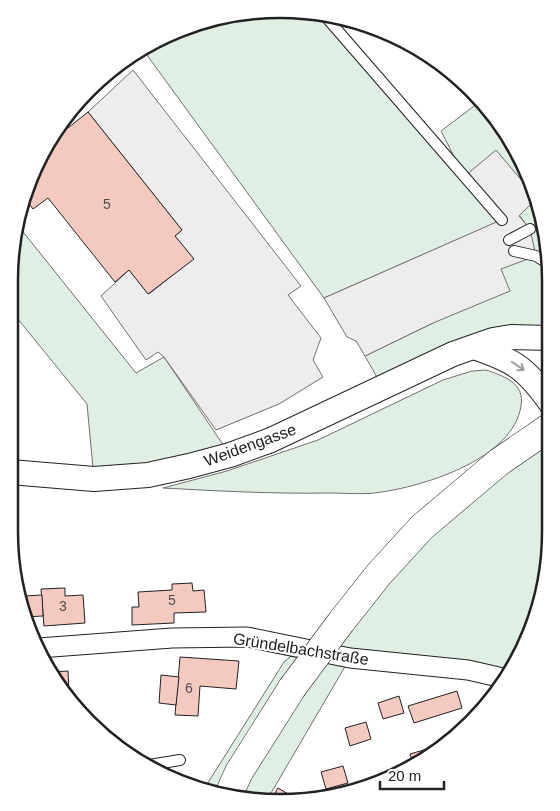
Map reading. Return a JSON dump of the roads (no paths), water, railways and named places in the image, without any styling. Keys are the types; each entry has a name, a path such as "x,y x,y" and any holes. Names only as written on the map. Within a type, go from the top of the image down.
{"main road":[{"path":"231,788 239,772 292,688 378,574 422,527 499,462 542,432"}],"street":[{"name":"Weidengasse","path":"18,473 94,479 148,475 189,466 230,455 271,440 454,354 493,340 511,337 542,339"},
{"path":"474,347 518,365 542,392"},
{"name":"Gründelbachstraße","path":"45,648 172,638 247,637 350,658 468,670 498,677"}],"lane":[{"path":"331,23 502,220"},
{"path":"509,240 530,229"},
{"path":"514,251 536,256 542,259"},
{"path":"159,763 180,760"}]}
